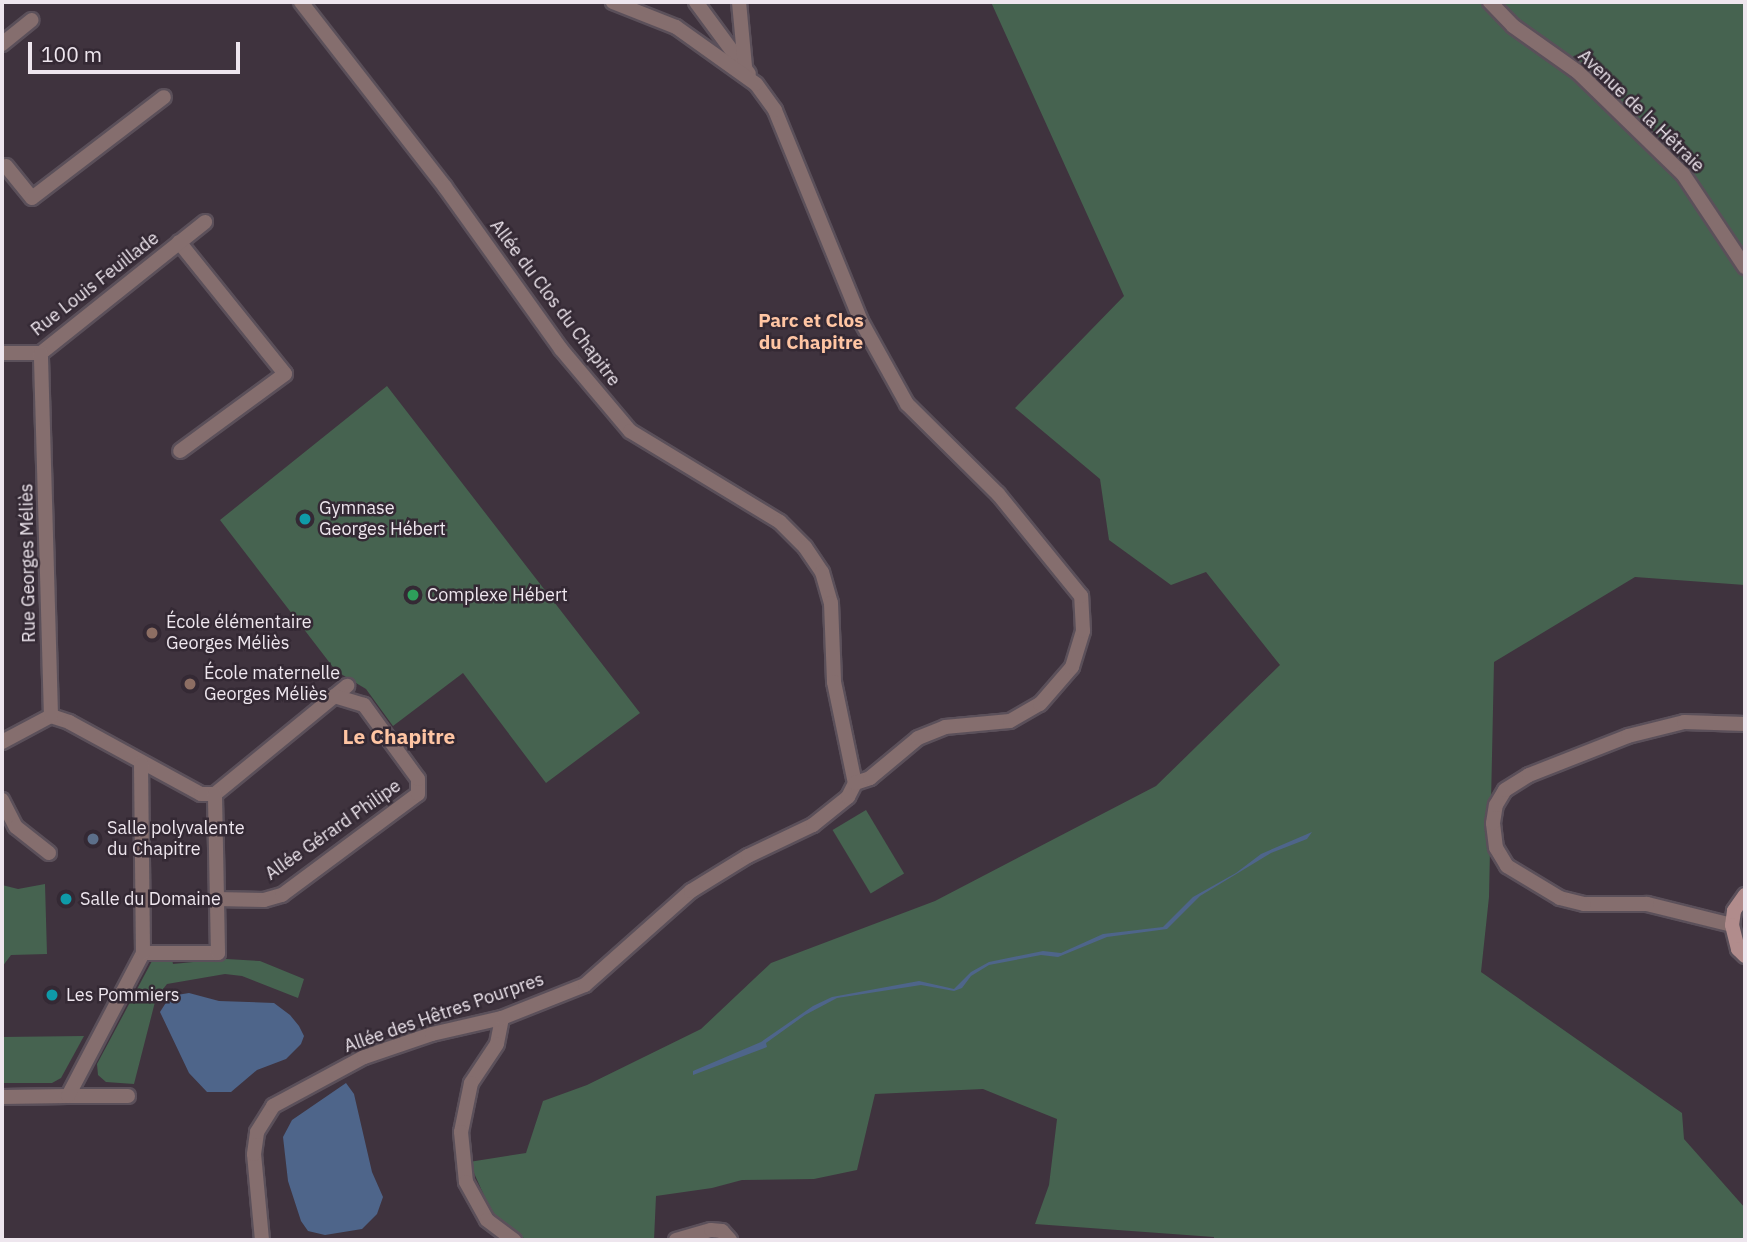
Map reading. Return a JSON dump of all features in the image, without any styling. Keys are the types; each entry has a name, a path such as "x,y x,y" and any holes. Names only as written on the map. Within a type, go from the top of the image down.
{"street":[{"name":"Allée du Clos du Chapitre","path":"301,2 445,187 561,349 630,431 780,522 811,555 822,572 831,603 834,682 855,783"},
{"name":"Allée des Hêtres Pourpres","path":"262,1240 254,1154 257,1132 273,1106 364,1057 432,1034 502,1018 585,985 691,891 748,856 813,825 848,797 855,783 870,778 918,738 946,727 1010,721 1040,704 1072,667 1083,631 1081,596 998,494 907,404 861,321 775,110 756,84 676,27 613,2"},
{"path":"696,2 756,84"},
{"path":"739,2 745,68"},
{"name":"Avenue de la Hêtraie","path":"1490,2 1513,26 1578,72 1684,174 1745,267"},
{"path":"2,44 32,20"},
{"path":"3,165 32,198 163,97"},
{"name":"Rue Louis Feuillade","path":"2,354 41,353 205,222"},
{"path":"179,242 285,374 180,451"},
{"name":"Rue Georges Méliès","path":"41,353 51,716"},
{"path":"2,742 51,716 69,722 201,794 215,794 347,686"},
{"name":"Allée Gérard Philipe","path":"216,899 264,900 282,895 418,794 418,779 364,705 334,696"},
{"path":"1732,925 1647,904 1584,904 1560,898 1507,866 1496,848 1493,823 1496,805 1505,790 1529,775 1628,736 1684,722 1745,724"},
{"path":"68,1096 143,953 141,763"},
{"path":"143,953 218,953 215,794"},
{"path":"2,800 16,827 49,853"},
{"path":"1745,895 1734,911 1732,925 1738,949 1745,956"},
{"path":"502,1018 497,1044 471,1083 461,1132 466,1182 487,1220 514,1240"},
{"path":"2,1097 128,1096"},
{"path":"676,1240 711,1230 722,1231 730,1240"}],"green space":[{"path":"991,2 1745,2 1745,585 1635,577 1494,662 1489,897 1481,972 1682,1113 1684,1139 1745,1208 1745,1240 1214,1240 1214,1237 1035,1224 1049,1185 1057,1119 983,1089 875,1094 857,1170 814,1179 742,1180 712,1188 656,1196 654,1240 528,1240 515,1234 492,1213 469,1162 526,1153 543,1101 587,1085 701,1029 771,963 935,901 1156,786 1280,665 1206,572 1171,585 1109,540 1100,479 1015,408 1124,296"},
{"name":"Complexe Hébert","path":"387,386 640,713 546,783 463,673 393,726 366,689 336,671 220,520"},
{"path":"866,810 904,873 871,894 833,830"},
{"path":"45,884 47,954 11,955 2,967 2,885 18,889"},
{"path":"193,957 260,961 304,979 298,998 242,976 225,974 167,984 156,998 134,1084 106,1082 98,1075 97,1064 152,961 172,959 173,964 193,962"},
{"path":"84,1036 61,1078 52,1083 2,1083 2,1037"}],"water":[{"path":"1312,832 1307,839 1271,853 1200,896 1167,929 1107,937 1058,957 1041,955 989,965 971,976 962,988 954,991 921,985 837,998 805,1015 766,1043 767,1047 693,1075 693,1071 761,1042 813,1006 832,997 919,981 954,989 971,972 989,962 1043,951 1061,953 1103,934 1163,927 1193,897 1236,873 1261,854"},
{"path":"189,993 219,1001 274,1003 299,1026 304,1036 301,1044 286,1059 257,1070 231,1092 207,1092 189,1073 160,1012 167,1001 177,995"},
{"path":"346,1083 354,1094 372,1172 383,1197 377,1214 362,1229 325,1235 308,1231 301,1221 288,1181 283,1137 292,1120"}],"place":[{"name":"Gymnase Georges Hébert","path":"305,519"},
{"name":"Complexe Hébert","path":"413,595"},
{"name":"École élémentaire Georges Méliès","path":"152,633"},
{"name":"École maternelle Georges Méliès","path":"190,684"},
{"name":"Salle polyvalente du Chapitre","path":"93,839"},
{"name":"Salle du Domaine","path":"66,899"},
{"name":"Les Pommiers","path":"52,995"}],"district":[{"name":"Parc et Clos du Chapitre","path":"811,332"},
{"name":"Le Chapitre","path":"399,736"}]}
